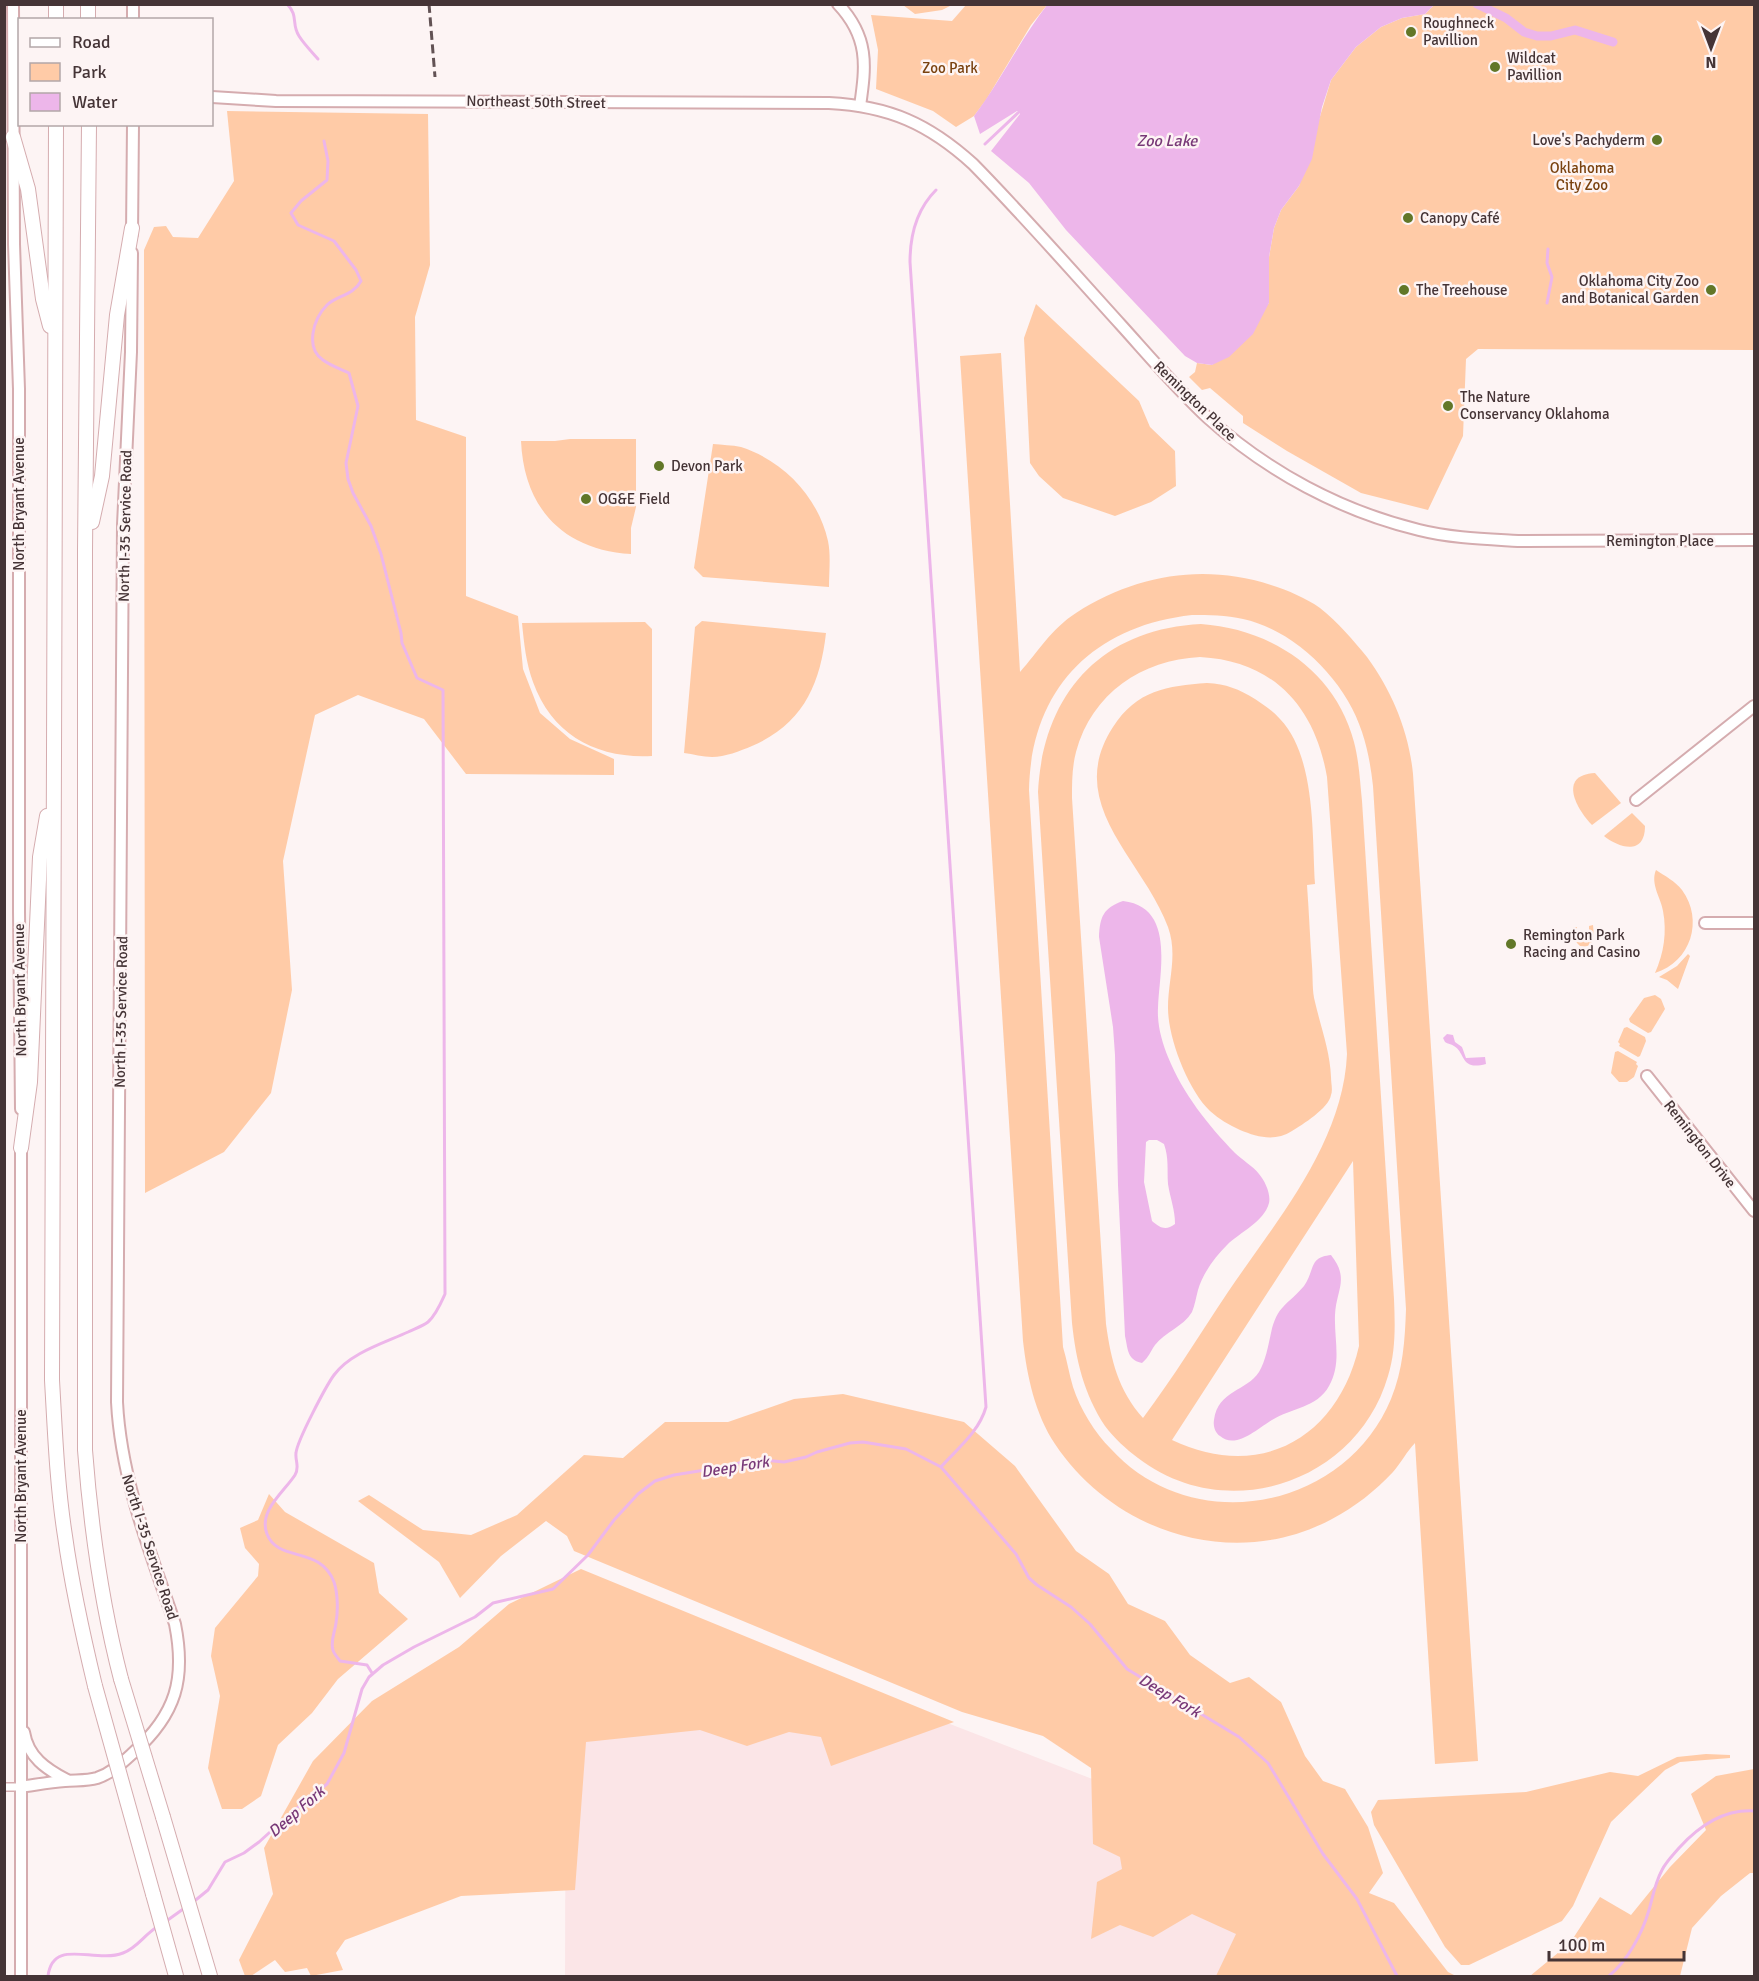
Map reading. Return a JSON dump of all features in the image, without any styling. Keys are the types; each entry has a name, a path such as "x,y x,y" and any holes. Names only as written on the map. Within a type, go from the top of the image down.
{"highway":[{"path":"56,128 52,1380 55,1434 66,1546 95,1686 176,1977"},
{"path":"89,128 85,551 85,1450 94,1550 121,1678 210,1977"},
{"path":"13,138 28,189 43,299 55,345"},
{"path":"85,551 102,476 117,315 132,228"},
{"path":"21,1148 30,1070 40,857 54,775"},
{"path":"153,1894 168,1977"}],"main road":[{"name":"North Bryant Avenue","path":"13,4 12,96 19,388 21,1977"},
{"path":"838,4 850,17 860,37 865,60 860,106"},
{"name":"Northeast 50th Street","path":"213,97 276,101 798,103 860,106"},
{"name":"Remington Place","path":"860,106 903,117 931,131 957,150 977,168 1207,417 1241,445 1276,469 1334,501 1367,514 1421,530 1481,539 1518,541 1755,540"},
{"name":"North I-35 Service Road","path":"20,1787 68,1780 87,1780 110,1772 150,1738 161,1724 180,1677 179,1644 175,1624 132,1499 124,1467 118,1432 117,1402 123,525 131,352 133,126"},
{"path":"1636,800 1755,706"},
{"path":"1705,923 1755,923"},
{"name":"Remington Drive","path":"1647,1076 1755,1211"},
{"path":"20,1712 25,1738 32,1753 45,1767 68,1780"}],"street":[{"path":"4,1787 20,1787"}],"shaded area":[{"path":"566,1626 727,1638 1297,1858 1345,1976 565,1976"}],"green space":[{"path":"903,5 952,5 942,10 915,14"},
{"name":"Zoo Park","path":"966,5 1047,5 1031,25 974,116 956,127 933,111 876,89 878,50 871,15 952,21"},
{"name":"Oklahoma City Zoo","path":"1434,5 1754,5 1754,350 1478,349 1466,359 1463,436 1428,510 1361,493 1243,423 1243,416 1210,388 1202,390 1189,377 1195,372 1197,363 1212,365 1269,303 1269,257 1274,228 1281,210 1299,186 1331,80 1356,47 1381,27 1402,18 1425,14"},
{"path":"227,111 428,114 430,265 415,317 416,420 466,437 466,596 518,616 523,669 540,713 570,739 614,759 614,775 466,774 424,719 358,695 315,715 283,861 292,990 271,1093 224,1152 145,1193 144,250 154,227 166,226 173,237 198,238 234,181"},
{"path":"1036,304 1139,401 1150,427 1175,451 1176,486 1151,502 1115,516 1063,498 1039,476 1030,463 1024,338"},
{"path":"1001,353 1020,672 1045,641 1067,619 1099,600 1122,590 1170,576 1220,575 1246,578 1277,587 1320,608 1339,625 1367,657 1398,712 1408,743 1413,774 1478,1761 1435,1764 1415,1443 1379,1486 1357,1504 1332,1519 1295,1534 1256,1542 1218,1542 1180,1535 1143,1521 1110,1501 1080,1475 1055,1444 1037,1407 1023,1341 960,356","holes":["1192,615 1243,619 1281,634 1299,646 1316,660 1344,694 1364,739 1373,786 1406,1309 1404,1343 1398,1377 1391,1399 1369,1437 1339,1466 1304,1487 1265,1499 1224,1502 1183,1495 1145,1477 1099,1436 1084,1412 1072,1382 1063,1347 1029,790 1033,754 1041,722 1055,693 1074,669 1097,649 1125,633 1157,622"]},
{"name":"OG&E Field","path":"636,439 636,507 631,528 631,554 607,551 567,534 539,505 524,465 521,441"},
{"path":"713,444 741,447 757,453 785,471 797,483 816,510 828,541 829,587 703,577 694,568"},
{"path":"702,621 826,633 819,670 806,701 796,714 770,737 743,750 717,757 684,753 695,627"},
{"path":"645,622 652,629 652,756 632,756 595,748 564,729 541,701 529,668 522,623"},
{"path":"1201,624 1227,628 1252,634 1297,658 1316,674 1332,694 1345,716 1354,742 1360,779 1394,1299 1394,1347 1388,1376 1372,1413 1348,1444 1318,1467 1284,1483 1248,1490 1210,1489 1173,1478 1138,1458 1120,1443 1105,1426 1086,1389 1076,1351 1072,1323 1038,792 1042,757 1052,725 1065,697 1084,673 1107,654 1134,639 1165,629","holes":["1200,657 1226,660 1270,678 1287,692 1301,709 1321,752 1327,777 1347,1054 1343,1087 1333,1119 1304,1180 1143,1418 1127,1397 1117,1374 1106,1324 1072,775 1076,752 1084,731 1094,713 1107,697 1139,673 1158,665","1353,1161 1359,1346 1349,1378 1333,1405 1314,1427 1291,1443 1264,1453 1235,1456 1204,1452 1172,1440"]},
{"path":"1207,683 1243,692 1280,719 1292,735 1300,754 1310,797 1315,884 1307,885 1313,989 1329,1058 1332,1091 1329,1100 1320,1111 1286,1134 1273,1137 1253,1135 1224,1122 1202,1102 1187,1077 1175,1048 1169,1020 1168,998 1172,948 1168,927 1156,902 1112,830 1102,806 1097,781 1100,755 1113,727 1132,705 1166,688"},
{"path":"1595,773 1621,803 1592,825 1576,802 1573,786 1576,780 1583,775"},
{"path":"1632,813 1645,826 1641,842 1630,847 1617,844 1604,836"},
{"path":"1656,870 1682,890 1689,902 1693,927 1685,950 1678,960 1655,973 1661,958 1665,935 1662,906 1654,880"},
{"path":"1593,925 1591,944 1580,946 1575,941 1573,927 1577,927 1576,931 1579,933 1589,931 1589,926"},
{"path":"1688,954 1690,956 1678,989 1659,977 1677,966"},
{"path":"1655,995 1661,999 1665,1009 1651,1032 1648,1033 1630,1022 1629,1019 1644,998"},
{"path":"1627,1027 1645,1037 1646,1041 1638,1057 1619,1046 1618,1042 1624,1028"},
{"path":"1618,1051 1637,1062 1634,1077 1627,1082 1619,1082 1611,1073 1615,1052"},
{"path":"843,1394 964,1422 1015,1466 1076,1551 1109,1574 1128,1604 1165,1621 1190,1655 1230,1683 1249,1677 1281,1702 1305,1756 1323,1781 1345,1789 1368,1827 1383,1873 1369,1893 1394,1903 1448,1972 1456,1976 1216,1976 1236,1934 1192,1914 1153,1937 1120,1925 1091,1939 1097,1882 1122,1869 1120,1857 1093,1844 1091,1768 1043,1736 962,1712 574,1551 567,1536 546,1521 501,1556 460,1598 439,1562 358,1501 369,1495 423,1530 471,1535 517,1515 584,1455 623,1458 665,1422 728,1422 794,1399"},
{"path":"269,1494 285,1512 374,1563 379,1593 408,1619 338,1679 312,1713 278,1745 261,1796 242,1809 222,1809 208,1768 220,1696 211,1656 215,1628 258,1576 259,1564 245,1548 240,1528 258,1520"},
{"path":"581,1569 954,1722 831,1766 821,1737 789,1732 747,1746 700,1730 586,1742 575,1890 461,1896 345,1940 336,1953 343,1970 311,1976 307,1968 285,1972 275,1960 251,1976 245,1976 239,1960 273,1894 264,1848 313,1761 372,1701 459,1647 509,1604"},
{"path":"1706,1754 1730,1755 1730,1758 1680,1762 1665,1770 1611,1822 1573,1906 1562,1921 1469,1965 1461,1965 1445,1947 1374,1825 1371,1812 1378,1800 1526,1792 1610,1772 1638,1776 1677,1757"},
{"path":"1754,1769 1754,1873 1750,1873 1721,1896 1692,1928 1680,1976 1530,1976 1570,1943 1600,1897 1631,1915 1670,1867 1706,1830 1691,1794 1716,1776"}],"water":[{"name":"Zoo Lake","path":"1047,5 1434,5 1425,14 1402,18 1381,27 1356,47 1331,80 1322,107 1312,159 1299,186 1281,210 1274,228 1269,257 1269,303 1253,334 1229,357 1212,365 1197,363 1185,356 1066,230 1029,183 991,151 1020,114 1019,111 980,134 974,116"},
{"path":"1123,901 1140,906 1151,915 1158,928 1161,960 1158,1021 1174,1071 1215,1131 1261,1177 1269,1196 1269,1203 1262,1216 1232,1240 1210,1266 1200,1284 1192,1312 1179,1326 1159,1340 1142,1363 1131,1357 1125,1336 1115,1055 1099,937 1104,914 1111,907","holes":["1157,1140 1164,1144 1166,1149 1168,1184 1175,1219 1175,1224 1166,1228 1152,1221 1144,1182 1146,1142"]},
{"path":"1447,1034 1453,1035 1455,1042 1462,1047 1466,1058 1485,1057 1486,1064 1478,1066 1468,1063 1458,1049 1445,1042 1443,1038"},
{"path":"1331,1255 1337,1263 1341,1278 1335,1315 1335,1369 1329,1386 1318,1399 1311,1403 1279,1416 1247,1436 1233,1441 1226,1440 1214,1427 1217,1410 1227,1397 1259,1372 1276,1317 1304,1286 1315,1262 1321,1257"}],"waterway":[{"path":"287,4 293,12 295,28 299,36 318,59"},
{"path":"1477,4 1506,18 1524,32 1537,36 1551,36 1575,30 1613,42"},
{"path":"985,144 1020,111"},
{"path":"324,141 328,161 327,180 301,201 291,213 298,225 334,241 356,270 361,281 354,290 331,302 322,311 313,333 314,348 323,360 349,373 358,406 346,463 348,479 371,526 381,554 402,643 417,678 443,690 445,1294 428,1322 358,1355 334,1375 301,1437 296,1453 296,1472 269,1510 265,1526 272,1543 280,1549 310,1558 328,1571 334,1582 337,1597 337,1618 332,1643 334,1651 340,1661 367,1665 372,1673"},
{"path":"936,190 919,214 911,242 910,262 986,1407 973,1432 941,1467"},
{"path":"1547,303 1552,277 1547,263 1548,249"},
{"name":"Deep Fork","path":"192,1903 208,1890 225,1862 244,1853 259,1842 327,1784 344,1753 362,1689 369,1677 383,1665 475,1617 493,1603 553,1589 588,1555 614,1520 638,1494 655,1481 674,1475 742,1462 763,1460 784,1462 850,1443 863,1442 906,1449 941,1467 1016,1554 1029,1578 1071,1607 1090,1624 1127,1669 1239,1737 1268,1763 1323,1854 1357,1899 1397,1976"},
{"name":"Deep Fork","path":"1609,1976 1634,1946 1646,1919 1660,1875 1679,1848 1712,1820 1732,1813 1754,1811"},
{"name":"Deep Fork","path":"165,1922 186,1907"},
{"name":"Deep Fork","path":"48,1976 51,1964 66,1954 112,1956 123,1953 157,1927"}],"railway":[{"path":"429,4 435,77"}],"place":[{"name":"Roughneck Pavillion","path":"1411,32"},
{"name":"Wildcat Pavillion","path":"1495,67"},
{"name":"Love's Pachyderm","path":"1657,140"},
{"name":"Canopy Café","path":"1408,218"},
{"name":"The Treehouse","path":"1404,290"},
{"name":"Oklahoma City Zoo and Botanical Garden","path":"1711,290"},
{"name":"The Nature Conservancy Oklahoma","path":"1448,406"},
{"name":"Devon Park","path":"659,466"},
{"name":"OG&E Field","path":"586,499"},
{"name":"Remington Park Racing and Casino","path":"1511,944"}]}
